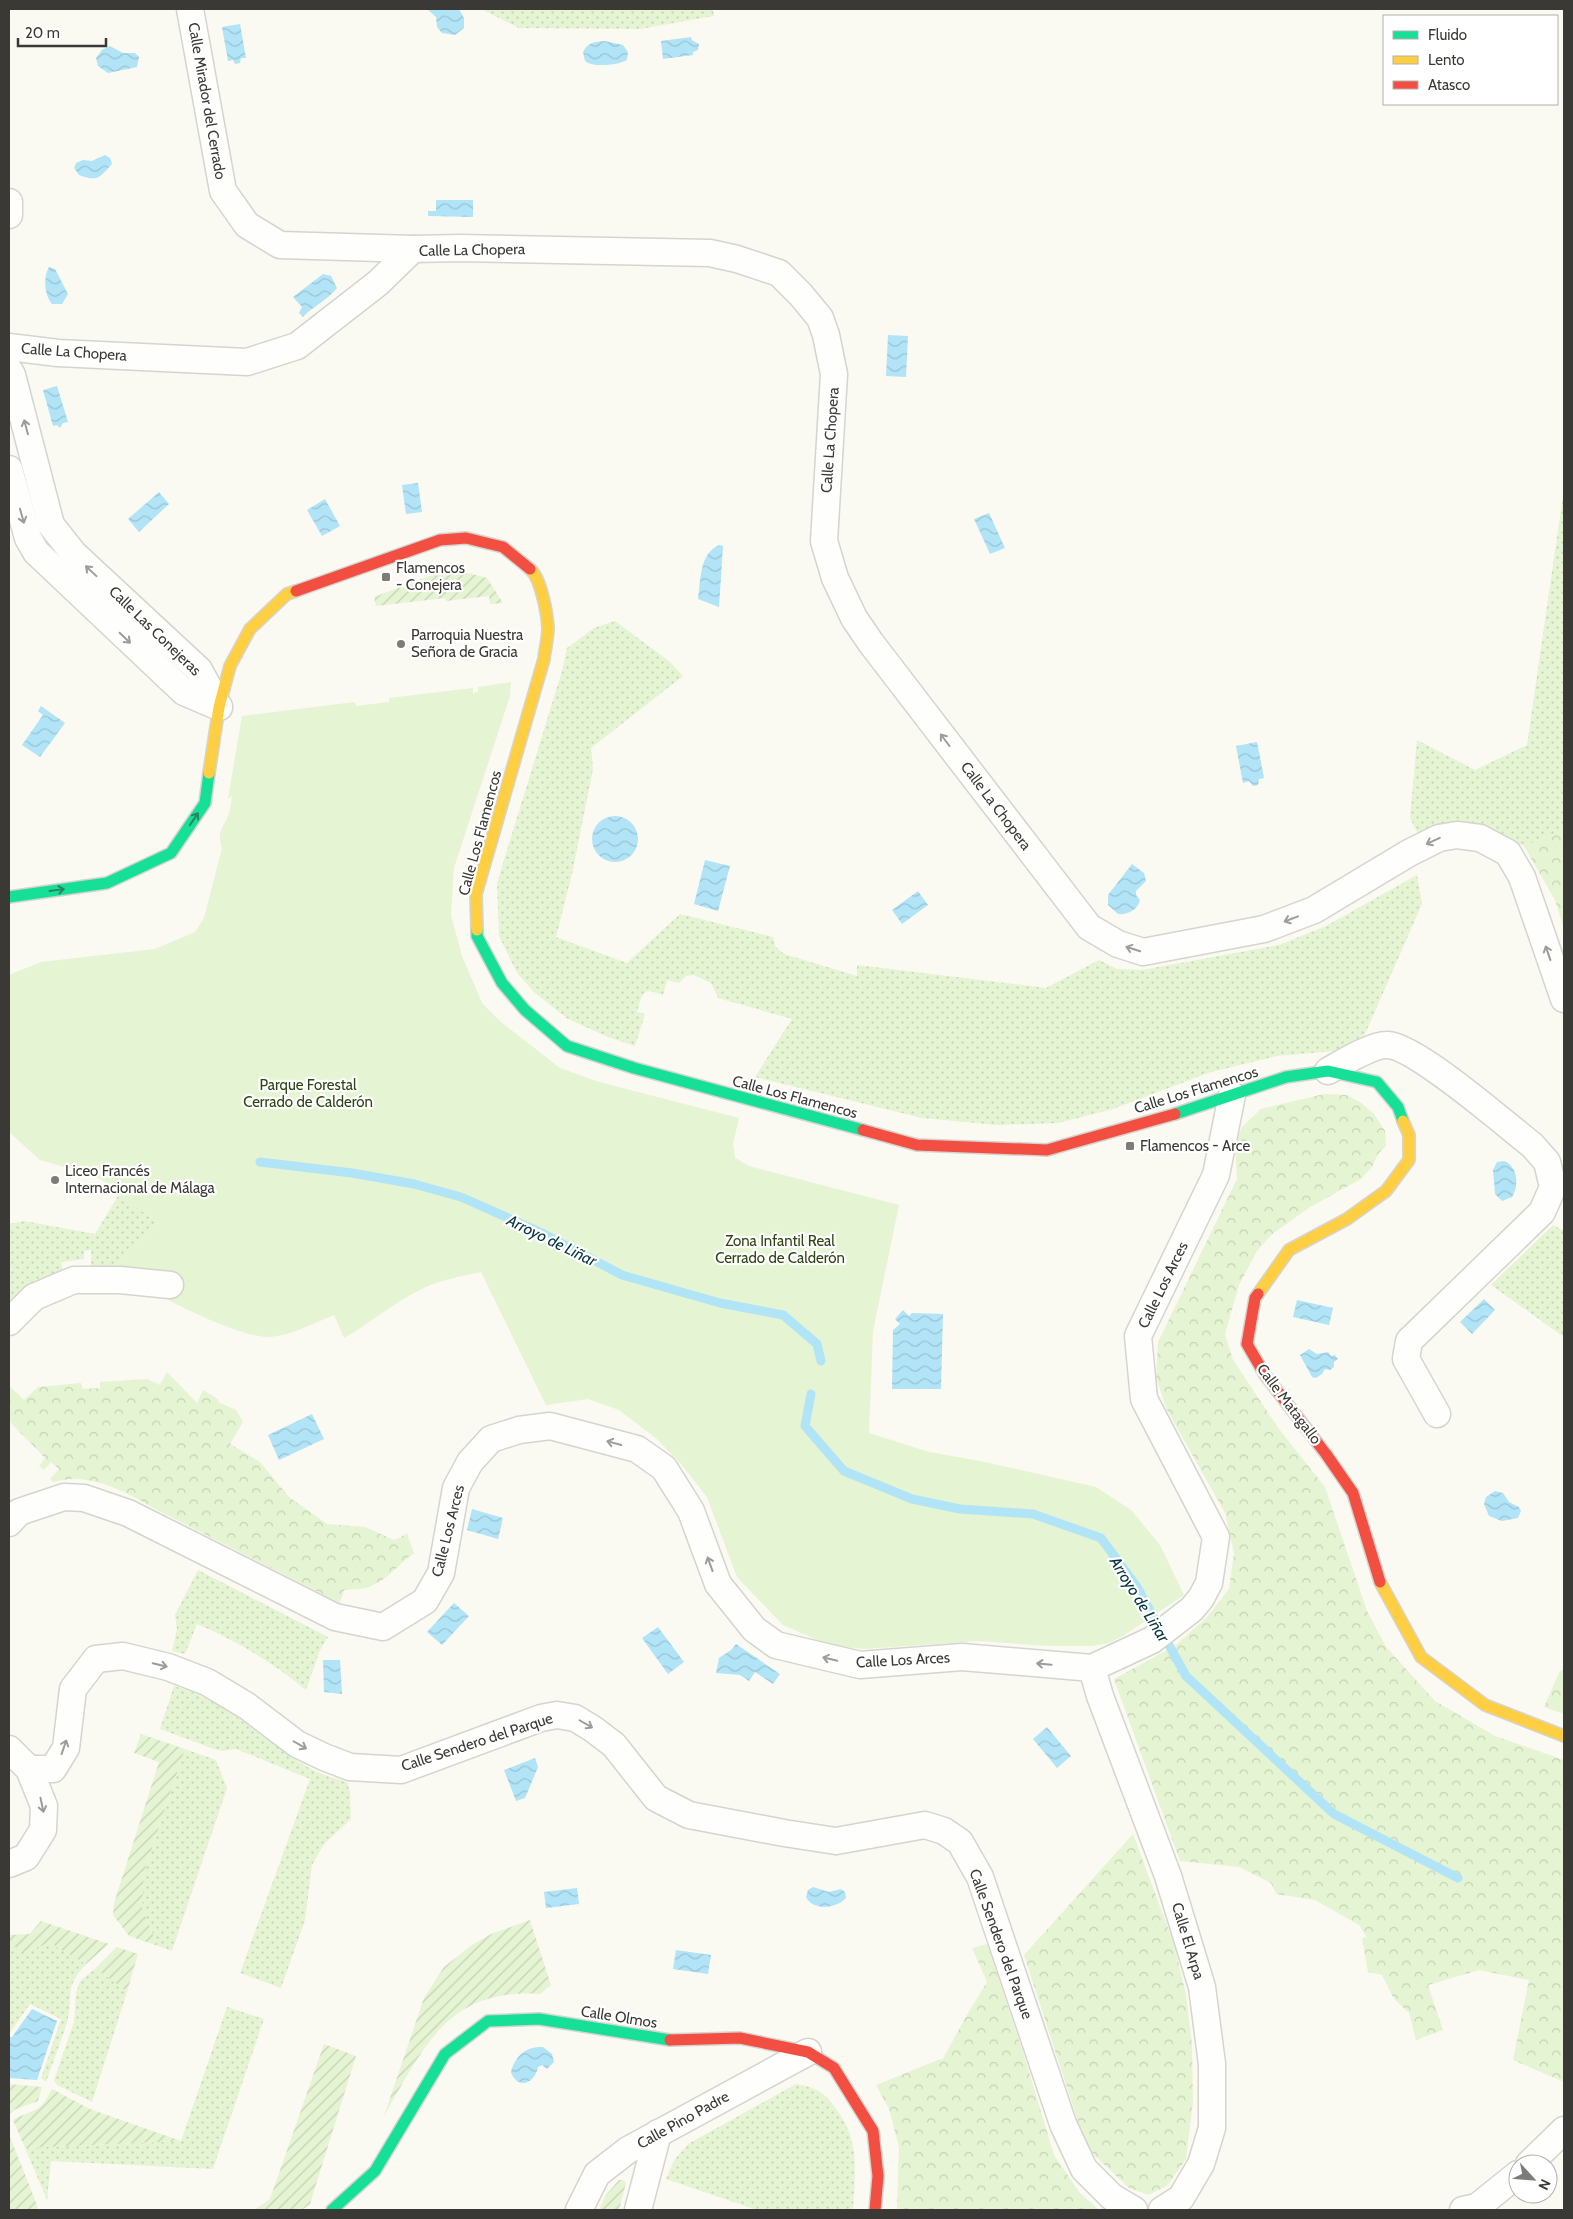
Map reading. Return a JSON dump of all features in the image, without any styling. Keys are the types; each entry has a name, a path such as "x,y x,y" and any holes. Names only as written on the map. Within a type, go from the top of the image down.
{"street":[{"name":"Calle Mirador del Cerrado","path":"190,9 223,190 247,225 280,245 413,249"},
{"path":"9,202 9,215"},
{"name":"Calle La Chopera","path":"9,347 58,353 247,362 298,346 378,283 413,249 470,248 710,254 737,259 779,273 820,318 826,335 834,374 824,541 835,578 854,618 1089,927 1118,944 1143,952 1264,929 1314,910 1439,838 1457,836 1480,838 1508,853 1522,877 1564,999"},
{"name":"Calle Las Conejeras","path":"9,370 12,375 51,525 74,554 199,670 219,707"},
{"name":"Calle Las Conejeras","path":"9,469 28,538 36,552 184,692 219,707"},
{"name":"Calle Los Flamencos","path":"9,897 107,883 171,853 205,803 219,707 230,666 250,629 287,594 440,540 466,538 502,547 534,572 544,601 548,629 544,659 476,894 477,936 502,982 525,1010 567,1046 634,1068 917,1145 1047,1150 1161,1118 1286,1077 1328,1071"},
{"path":"1328,1071 1361,1053 1388,1045 1420,1058 1532,1145 1547,1162 1553,1187 1542,1212 1409,1341 1406,1359 1437,1414"},
{"name":"Calle Matagallo","path":"1328,1071 1377,1082 1398,1107 1409,1135 1409,1160 1386,1192 1347,1219 1289,1250 1255,1298 1248,1344 1264,1375 1326,1454 1353,1493 1382,1588 1421,1658 1485,1705 1564,1736"},
{"name":"Calle Los Arces","path":"9,1523 19,1512 64,1497 84,1498 128,1513 335,1617 383,1627 425,1601 441,1572 456,1488 470,1462 491,1439 519,1430 550,1426 637,1449 664,1468 690,1511 718,1584 754,1628 776,1645 860,1666 962,1657 1100,1665 1152,1640 1192,1609 1201,1598 1209,1583 1216,1537 1144,1398 1138,1336 1216,1175 1232,1095"},
{"path":"9,1322 34,1298 74,1280 120,1280 170,1285"},
{"name":"Calle Sendero del Parque","path":"29,1769 53,1769 66,1748 73,1689 96,1659 122,1656 168,1667 207,1682 247,1706 297,1744 324,1757 350,1766 401,1770 541,1718 557,1715 574,1718 593,1729 614,1745 656,1798 689,1815 784,1834 836,1841 924,1825 944,1831 960,1842 980,1877 1063,2124 1084,2169 1112,2197 1134,2210"},
{"name":"Calle El Arpa","path":"1100,1665 1100,1696 1168,1876 1202,1987 1212,2064 1212,2128 1202,2164 1181,2198 1162,2210"},
{"path":"9,1749 29,1769 44,1806 43,1830 26,1857 9,1864"},
{"name":"Calle Olmos","path":"332,2210 375,2171 445,2054 488,2021 539,2019 667,2040 740,2038 808,2052 834,2068 873,2131 878,2176 875,2210"},
{"name":"Calle Pino Padre","path":"579,2210 597,2174 628,2150 808,2052"},
{"path":"1539,2154 1564,2130"},
{"path":"638,2210 658,2133"},
{"path":"1472,2209 1508,2182"}],"green space":[{"path":"481,9 713,9 714,16 640,29 519,28"},
{"path":"1564,489 1564,830 1524,846 1484,826 1454,821 1419,836 1410,818 1417,740 1475,770 1527,745"},
{"path":"468,573 487,578 503,603 490,604 489,596 446,601 445,598 376,606 374,597 435,574"},
{"path":"615,621 670,662 683,676 591,748 593,769 572,874 556,937 627,963 680,914 773,937 775,946 784,954 857,976 857,965 1046,988 1099,960 1117,969 1142,970 1279,945 1326,926 1417,875 1422,904 1365,1034 1334,1051 1277,1056 1211,1072 1113,1109 1058,1123 997,1125 922,1118 755,1077 792,1019 718,998 711,983 694,975 686,976 679,983 667,980 663,995 650,991 645,992 637,1012 645,1014 635,1046 608,1037 568,1019 534,992 517,973 499,936 497,883 562,671 567,648 594,628"},
{"name":"Parque Forestal Cerrado de Calderón","path":"511,682 510,696 454,868 451,915 462,956 482,1003 501,1022 560,1068 599,1082 739,1118 733,1144 735,1158 749,1166 899,1205 873,1331 869,1433 929,1452 980,1461 1096,1487 1131,1510 1160,1545 1184,1595 1123,1636 1109,1643 1092,1646 1048,1646 980,1641 863,1649 831,1646 783,1625 737,1577 707,1497 681,1464 658,1440 619,1410 588,1399 546,1405 481,1272 443,1281 422,1289 344,1338 334,1315 294,1332 277,1336 269,1337 246,1333 187,1309 165,1298 127,1272 113,1267 159,1222 118,1196 121,1191 93,1175 40,1160 9,1132 9,975 41,962 155,949 195,932 204,918 222,848 220,833 230,809 232,796 228,799 242,716 355,702 356,706 389,702 389,698 473,688 473,693 478,692 478,687"},
{"path":"1564,830 1564,929 1555,900 1524,846"},
{"path":"1324,1094 1347,1095 1360,1102 1374,1114 1385,1131 1386,1146 1378,1154 1372,1167 1361,1179 1310,1207 1271,1235 1257,1251 1239,1285 1225,1334 1233,1360 1279,1429 1325,1487 1367,1611 1386,1647 1435,1701 1495,1736 1564,1760 1564,2082 1513,2060 1529,1980 1479,1970 1428,1985 1443,2030 1416,2040 1409,2013 1394,1999 1382,1975 1368,1972 1362,1938 1367,1937 1359,1925 1315,1900 1276,1894 1271,1883 1239,1867 1180,1861 1114,1679 1175,1646 1207,1617 1229,1589 1234,1553 1225,1513 1166,1408 1156,1377 1158,1342 1237,1179 1235,1144 1242,1127 1261,1109"},
{"path":"118,1196 159,1222 113,1267 91,1267 91,1250 84,1251 84,1259 61,1262 63,1273 23,1289 9,1301 9,1273 11,1270 9,1268 9,1224 24,1221 95,1234"},
{"path":"1553,1225 1564,1231 1564,1337 1491,1285"},
{"path":"167,1372 197,1403 203,1390 218,1399 218,1402 236,1410 243,1422 230,1444 260,1462 289,1497 327,1524 365,1527 394,1540 407,1534 414,1553 377,1583 365,1588 344,1590 340,1603 117,1489 87,1480 70,1479 53,1482 50,1479 59,1469 51,1462 44,1470 39,1466 45,1458 9,1421 9,1386 24,1400 38,1387 81,1383 83,1389 100,1388 100,1382 147,1379 160,1385"},
{"path":"198,1570 328,1637 320,1650 306,1690 254,1653 197,1624 185,1654 172,1651 177,1629 175,1615"},
{"path":"1564,1668 1564,1714 1544,1707 1559,1673"},
{"path":"174,1686 193,1692 228,1711 294,1759 311,1769 347,1782 350,1792 351,1819 324,1844 312,1865 305,1920 281,1988 240,1973 310,1779 236,1749 222,1751 214,1749 160,1729"},
{"path":"141,1734 185,1749 144,1872 142,1909 158,1946 129,1936 113,1915 114,1903 159,1762 134,1753"},
{"path":"185,1749 216,1760 227,1788 172,1951 158,1946 142,1909 144,1872"},
{"path":"1133,1834 1174,1944 1186,1995 1192,2044 1193,2102 1186,2159 1167,2186 1148,2195 1129,2188 1094,2155 1083,2137 1024,1955"},
{"path":"530,1920 551,1985 540,1994 508,1995 482,2001 460,2012 442,2027 426,2045 384,2116 424,1998 444,1967 472,1945 491,1934"},
{"path":"41,1921 109,1944 86,1964 50,1943 23,1952 9,1943 9,1935 30,1934"},
{"path":"9,1943 23,1952 50,1943 86,1964 74,1980 70,1992 67,2022 46,2082 41,2078 61,2019 30,2004 9,2034"},
{"path":"987,1944 1023,2052 1054,2155 1079,2192 1099,2210 897,2210 899,2147 889,2109 876,2085 943,2059 987,1982 972,1948"},
{"path":"117,1947 138,1954 127,1992 96,1968"},
{"path":"96,1968 127,1992 92,2102 57,2085 54,2080 74,2022 76,1993 80,1981"},
{"path":"227,2007 264,2019 213,2169 51,2161 47,2200 25,2148 181,2141"},
{"path":"324,2044 356,2056 310,2204 302,2210 254,2210 270,2199"},
{"path":"9,2084 42,2087 38,2101 14,2110 9,2115"},
{"path":"796,2084 816,2090 826,2097 846,2124 855,2160 853,2210 757,2210 666,2179 675,2159 688,2144"},
{"path":"52,2089 90,2109 181,2141 25,2148 13,2120 40,2107"},
{"path":"9,2134 39,2210 9,2210"},
{"path":"619,2180 623,2180 626,2183 619,2210 599,2210 605,2196"}],"water":[{"path":"427,9 459,9 464,18 464,28 455,35 442,33 437,27 436,17"},
{"path":"240,24 246,58 241,58 240,63 235,64 233,60 228,61 222,27"},
{"path":"691,37 692,40 699,44 698,50 693,52 693,55 663,59 661,41"},
{"path":"605,41 623,45 628,52 627,60 606,65 585,61 583,52 589,44"},
{"path":"110,46 123,53 135,53 139,57 137,67 108,73 98,66 96,58 102,50"},
{"path":"105,155 110,158 112,164 98,177 90,178 79,175 74,168 76,163 83,160 92,161"},
{"path":"436,200 473,200 473,217 428,216 428,211 436,211"},
{"path":"49,267 55,269 68,294 62,304 52,304 47,296 45,281"},
{"path":"323,274 331,276 337,288 303,317 299,313 302,307 293,297"},
{"path":"888,335 908,336 906,377 886,376"},
{"path":"57,386 68,422 63,423 60,428 57,425 53,426 43,390"},
{"path":"418,483 422,512 406,514 402,485"},
{"path":"159,492 169,504 139,532 128,519"},
{"path":"325,499 340,526 322,536 307,510"},
{"path":"989,513 1005,548 990,554 974,519"},
{"path":"719,545 723,546 719,607 698,599 704,561 712,549"},
{"path":"41,706 65,723 40,757 22,745 43,715 38,711"},
{"path":"1257,742 1264,778 1259,779 1258,785 1253,786 1249,781 1243,783 1236,746"},
{"path":"611,816 619,816 628,820 634,826 638,839 634,852 628,858 619,862 611,862 602,858 596,852 592,843 592,835 596,826 602,820"},
{"path":"705,860 730,866 718,911 694,904"},
{"path":"1132,864 1144,873 1146,881 1136,891 1136,895 1140,900 1137,907 1128,913 1118,914 1108,905 1108,895"},
{"path":"918,891 928,905 902,924 892,910"},
{"path":"1504,1161 1515,1172 1516,1187 1512,1197 1502,1201 1495,1194 1493,1170 1497,1162"},
{"path":"1484,1299 1495,1310 1472,1334 1460,1322"},
{"path":"1297,1300 1333,1308 1329,1325 1293,1317"},
{"path":"903,1310 909,1316 912,1313 943,1314 941,1389 892,1389 893,1330 900,1324 895,1319"},
{"path":"1309,1349 1317,1354 1328,1352 1331,1356 1335,1355 1338,1359 1334,1362 1334,1367 1330,1370 1325,1369 1316,1378 1312,1377 1300,1355"},
{"path":"312,1414 324,1439 279,1460 268,1435"},
{"path":"1495,1491 1503,1493 1509,1502 1519,1507 1521,1511 1518,1518 1502,1521 1489,1516 1484,1504 1486,1497"},
{"path":"472,1509 503,1518 498,1539 467,1530"},
{"path":"454,1603 469,1616 442,1645 427,1632"},
{"path":"658,1627 684,1662 668,1674 642,1638"},
{"path":"736,1644 780,1674 773,1684 755,1672 749,1681 740,1675 716,1673 719,1658"},
{"path":"323,1660 340,1660 342,1694 324,1692"},
{"path":"1047,1727 1071,1756 1057,1768 1033,1739"},
{"path":"535,1758 538,1767 525,1798 516,1801 504,1770"},
{"path":"813,1887 829,1892 841,1889 845,1892 846,1898 842,1902 831,1906 814,1905 806,1897 808,1890"},
{"path":"577,1888 579,1904 546,1908 544,1892"},
{"path":"676,1950 711,1955 708,1974 673,1969"},
{"path":"32,2009 57,2021 37,2080 9,2078 9,2037 12,2037"},
{"path":"543,2047 552,2054 554,2062 547,2069 542,2065 538,2067 530,2081 521,2083 517,2081 511,2072 518,2057 531,2048"}],"waterway":[{"name":"Arroyo de Liñar","path":"260,1162 352,1173 414,1184 461,1197 540,1232 622,1275 720,1303 783,1315 817,1344 821,1361"},
{"name":"Arroyo de Liñar","path":"811,1394 805,1426 844,1471 912,1499 960,1509 1033,1514 1101,1538 1137,1587 1186,1676 1334,1814 1458,1878"}],"traffic: fast":[{"path":"9,897 107,883 171,853 205,803 209,773"},
{"path":"477,930 477,936 502,983 525,1010 567,1046 634,1068 863,1130"},
{"path":"1175,1114 1286,1077 1328,1071 1377,1082 1398,1107 1403,1121"},
{"path":"332,2210 375,2171 445,2054 488,2021 539,2019 670,2040"}],"traffic: slow":[{"path":"477,930 476,894 544,659 547,640 548,628 543,596 537,580 530,569"},
{"path":"209,773 219,707 230,666 250,629 287,594 296,591"},
{"path":"1258,1294 1289,1250 1347,1219 1386,1191 1409,1160 1409,1135 1403,1121"},
{"path":"1380,1582 1421,1657 1485,1705 1564,1736"}],"traffic: jam":[{"path":"296,591 440,540 466,538 503,547 530,569"},
{"path":"863,1130 917,1145 1047,1150 1175,1114"},
{"path":"1258,1294 1255,1298 1247,1344 1265,1375 1326,1454 1353,1493 1380,1582"},
{"path":"670,2040 740,2038 808,2052 834,2068 873,2131 878,2176 875,2210"}],"place":[{"name":"Flamencos - Conejera","path":"386,577"},
{"name":"Parroquia Nuestra Señora de Gracia","path":"401,644"},
{"name":"Flamencos - Arce","path":"1130,1146"},
{"name":"Liceo Francés Internacional de Málaga","path":"55,1180"}],"park label":[{"name":"Zona Infantil Real Cerrado de Calderón","path":"780,1250"}]}
